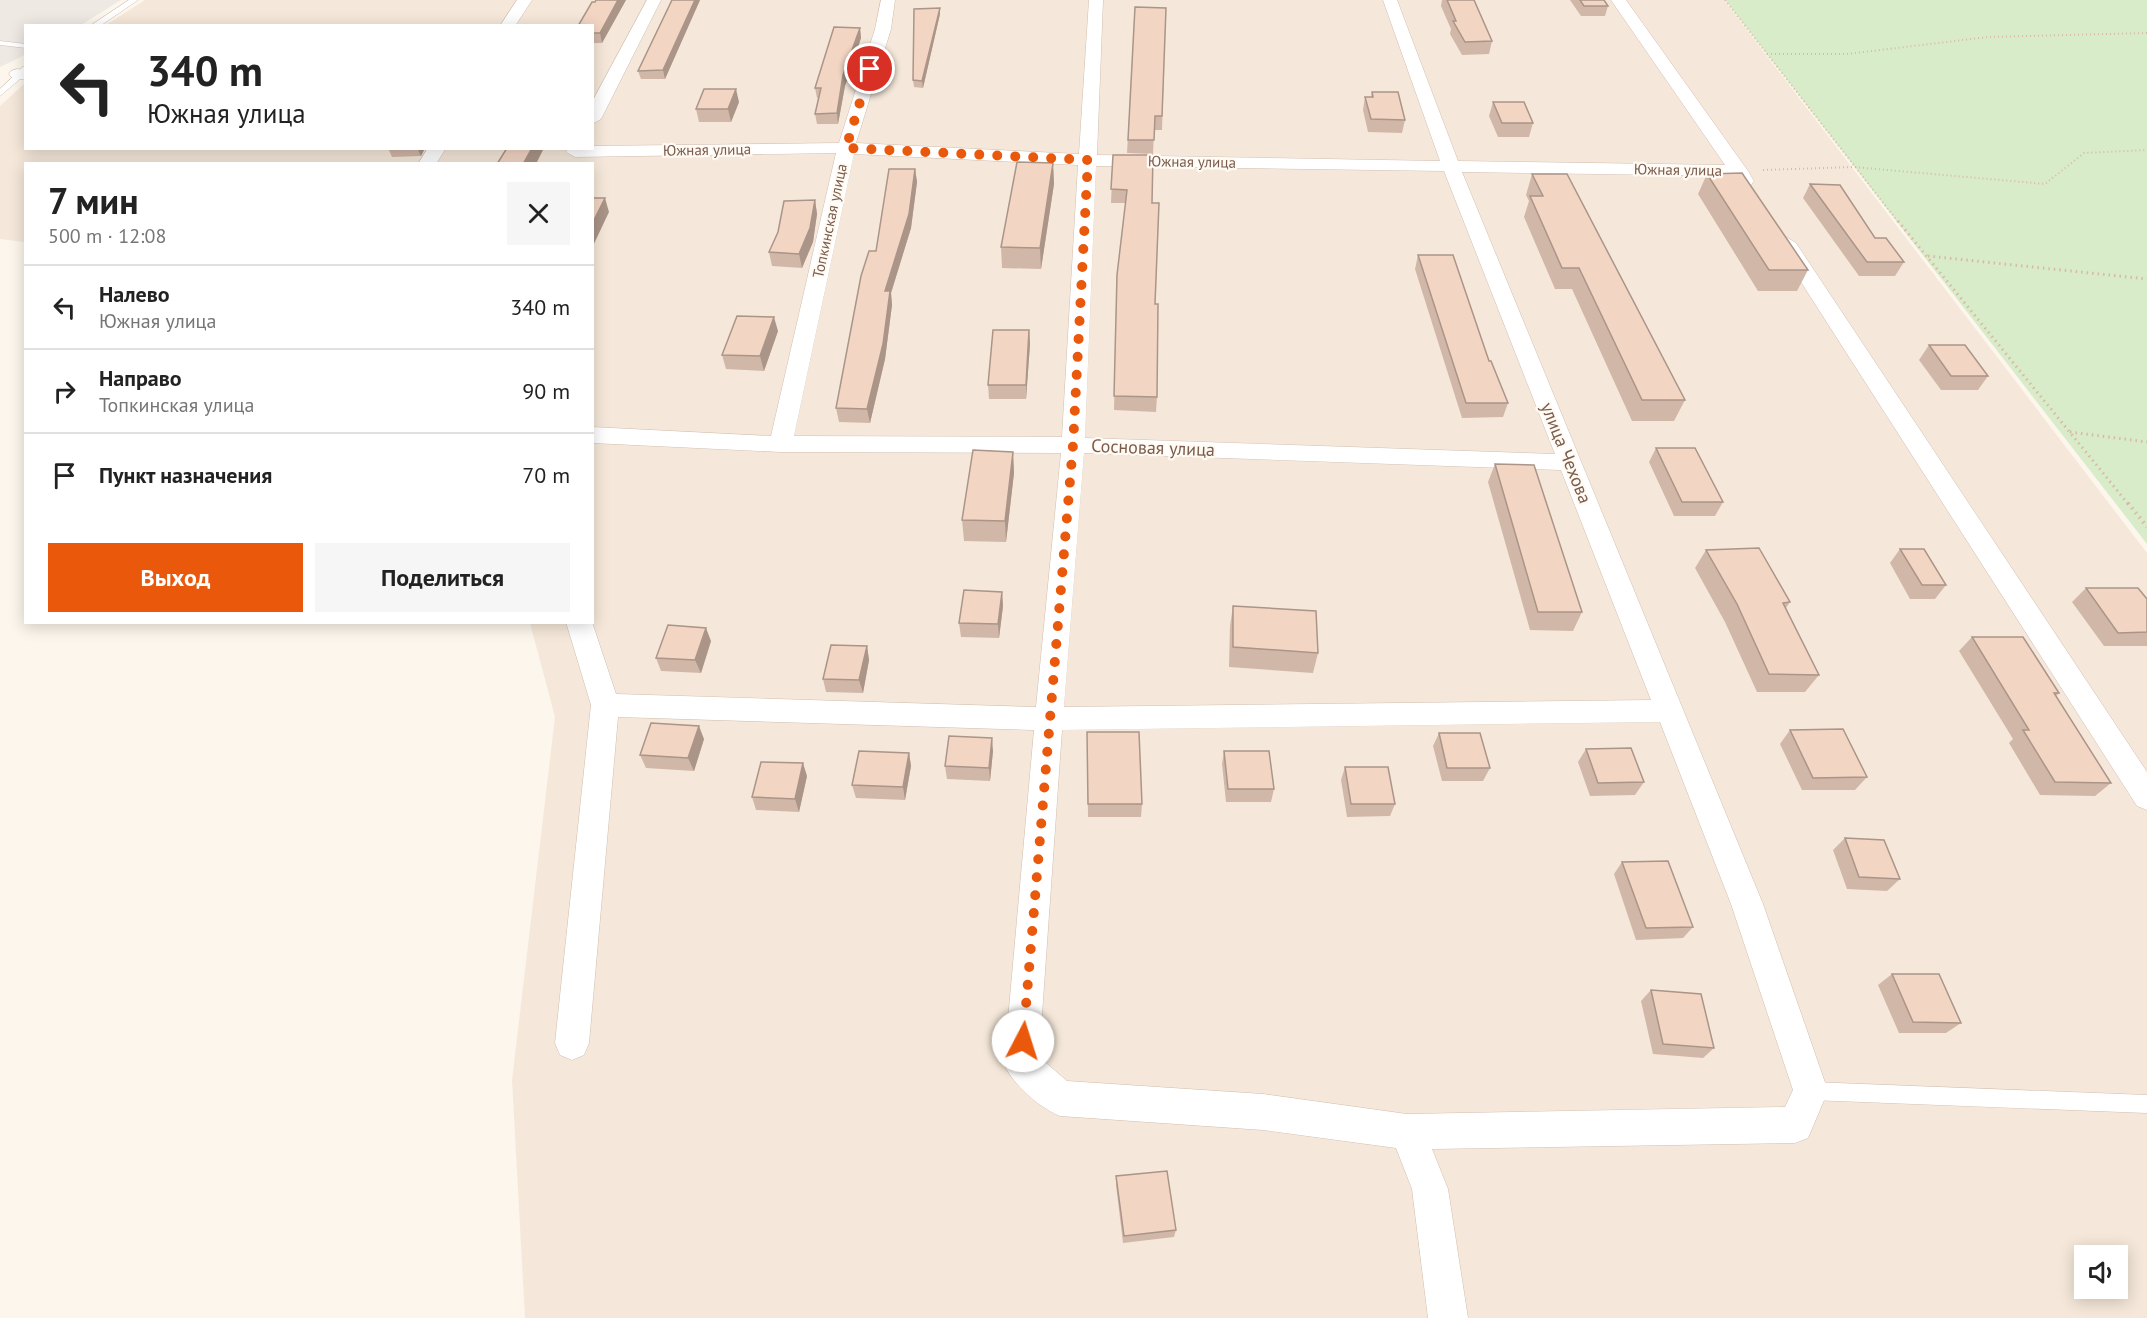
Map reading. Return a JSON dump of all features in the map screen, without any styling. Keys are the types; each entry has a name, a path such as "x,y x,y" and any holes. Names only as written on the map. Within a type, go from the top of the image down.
{"street":[{"path":"508,24 525,0"},
{"path":"595,111 654,0"},
{"name":"Топкинская улица","path":"781,444 846,148 883,29 888,0"},
{"path":"1096,0 1073,445 1021,1064 1060,1098 1263,1112 1407,1132 1795,1125 1811,1091"},
{"name":"улица Чехова","path":"1390,0 1451,166 1747,904 1811,1091"},
{"path":"1618,0 1758,201"},
{"name":"Южная улица","path":"573,155 846,148 1088,160 1739,171"},
{"path":"1771,221 2147,798"},
{"name":"Сосновая улица","path":"594,435 781,444 1073,445 1570,462"},
{"path":"572,1043 605,705 580,624"},
{"path":"605,705 698,710 1049,719 1670,711"},
{"path":"1407,1132 1430,1189 1448,1318"}],"lane":[{"path":"97,24 134,0"},
{"path":"0,43 24,46"},
{"path":"0,79 23,73"},
{"path":"0,93 23,73"},
{"path":"1811,1091 2147,1104"}],"path":[{"path":"1725,0 1854,167 2147,526"},
{"path":"1767,54 1847,54 1988,37 2147,33"},
{"path":"1739,171 1854,167 2045,184 2084,153 2147,150"},
{"path":"1927,256 2147,279"},
{"path":"2070,432 2147,442"}],"shaded area":[{"path":"0,0 121,0 83,24 24,24 24,55 0,67"},
{"path":"145,0 1724,0 2147,553 2147,1318 525,1318 512,1080 555,717 530,624 594,624 594,162 24,162 24,242 0,239 0,106 24,84 24,150 594,150 594,24 108,24"}],"green space":[{"path":"1725,0 2147,0 2147,544"}],"building":[{"path":"596,0 618,0 600,33 594,33 594,24 579,24 592,2"},
{"path":"672,0 695,0 663,70 638,71"},
{"path":"1447,0 1474,0 1492,41 1465,42 1453,21 1456,21"},
{"path":"1580,0 1604,0 1608,6 1584,6"},
{"path":"1135,7 1166,8 1162,116 1155,116 1154,140 1128,140"},
{"path":"940,8 922,81 913,80 914,9"},
{"path":"834,27 860,28 843,75 837,113 815,114 821,88 815,88"},
{"path":"704,89 736,89 728,109 696,109"},
{"path":"1372,92 1398,92 1405,120 1371,119 1365,97 1373,97"},
{"path":"1493,102 1524,102 1533,123 1502,123"},
{"path":"506,150 531,150 524,162 498,162"},
{"path":"1113,155 1153,155 1152,203 1159,203 1155,304 1158,304 1157,397 1114,396 1117,275 1127,190 1111,189"},
{"path":"1017,162 1053,163 1040,248 1001,247"},
{"path":"889,169 915,169 909,214 885,291 890,291 883,344 867,409 836,408 861,276 869,251 876,251"},
{"path":"1742,173 1808,270 1769,270 1707,174"},
{"path":"1532,174 1567,174 1685,400 1642,400 1579,268 1562,268 1530,196 1543,196"},
{"path":"1810,184 1840,185 1875,238 1886,238 1904,262 1867,262"},
{"path":"594,198 605,198 594,220"},
{"path":"815,200 810,228 799,254 769,252 778,232 784,201"},
{"path":"1418,255 1453,255 1489,361 1491,361 1508,403 1466,403"},
{"path":"737,316 774,317 760,356 722,355"},
{"path":"993,330 1029,330 1026,385 988,385"},
{"path":"1929,345 1965,345 1988,376 1951,376"},
{"path":"1656,448 1695,448 1723,502 1682,502"},
{"path":"973,450 1013,452 1005,521 962,520"},
{"path":"1495,464 1534,465 1582,612 1538,612"},
{"path":"1759,548 1790,602 1783,603 1819,675 1769,674 1737,604 1706,550"},
{"path":"1900,549 1924,549 1946,585 1922,585"},
{"path":"2086,588 2138,588 2147,599 2147,632 2118,633"},
{"path":"964,590 1002,592 998,624 959,623"},
{"path":"1233,606 1316,611 1318,653 1233,647"},
{"path":"668,625 706,628 695,660 656,658"},
{"path":"1972,637 2023,637 2059,693 2054,693 2111,783 2055,782 2023,730 2029,730"},
{"path":"831,645 867,646 859,680 823,679"},
{"path":"651,723 699,726 688,758 640,755"},
{"path":"1843,729 1867,777 1813,778 1790,730"},
{"path":"1087,732 1139,732 1142,804 1088,804"},
{"path":"1439,733 1480,733 1490,768 1447,768"},
{"path":"949,736 992,738 989,768 945,766"},
{"path":"1631,748 1644,782 1598,783 1586,749"},
{"path":"859,751 909,753 903,787 852,785"},
{"path":"1224,751 1269,751 1274,789 1228,789"},
{"path":"761,762 803,763 795,799 752,797"},
{"path":"1345,767 1388,767 1395,804 1351,804"},
{"path":"1845,838 1884,840 1900,879 1859,877"},
{"path":"1668,861 1693,927 1646,928 1622,862"},
{"path":"1892,974 1939,974 1961,1023 1913,1022"},
{"path":"1651,990 1701,994 1714,1048 1663,1044"},
{"path":"1167,1171 1176,1230 1124,1236 1116,1176"}],"route":[{"path":"870,69 846,148 1088,160 1073,445 1023,1041"}]}
